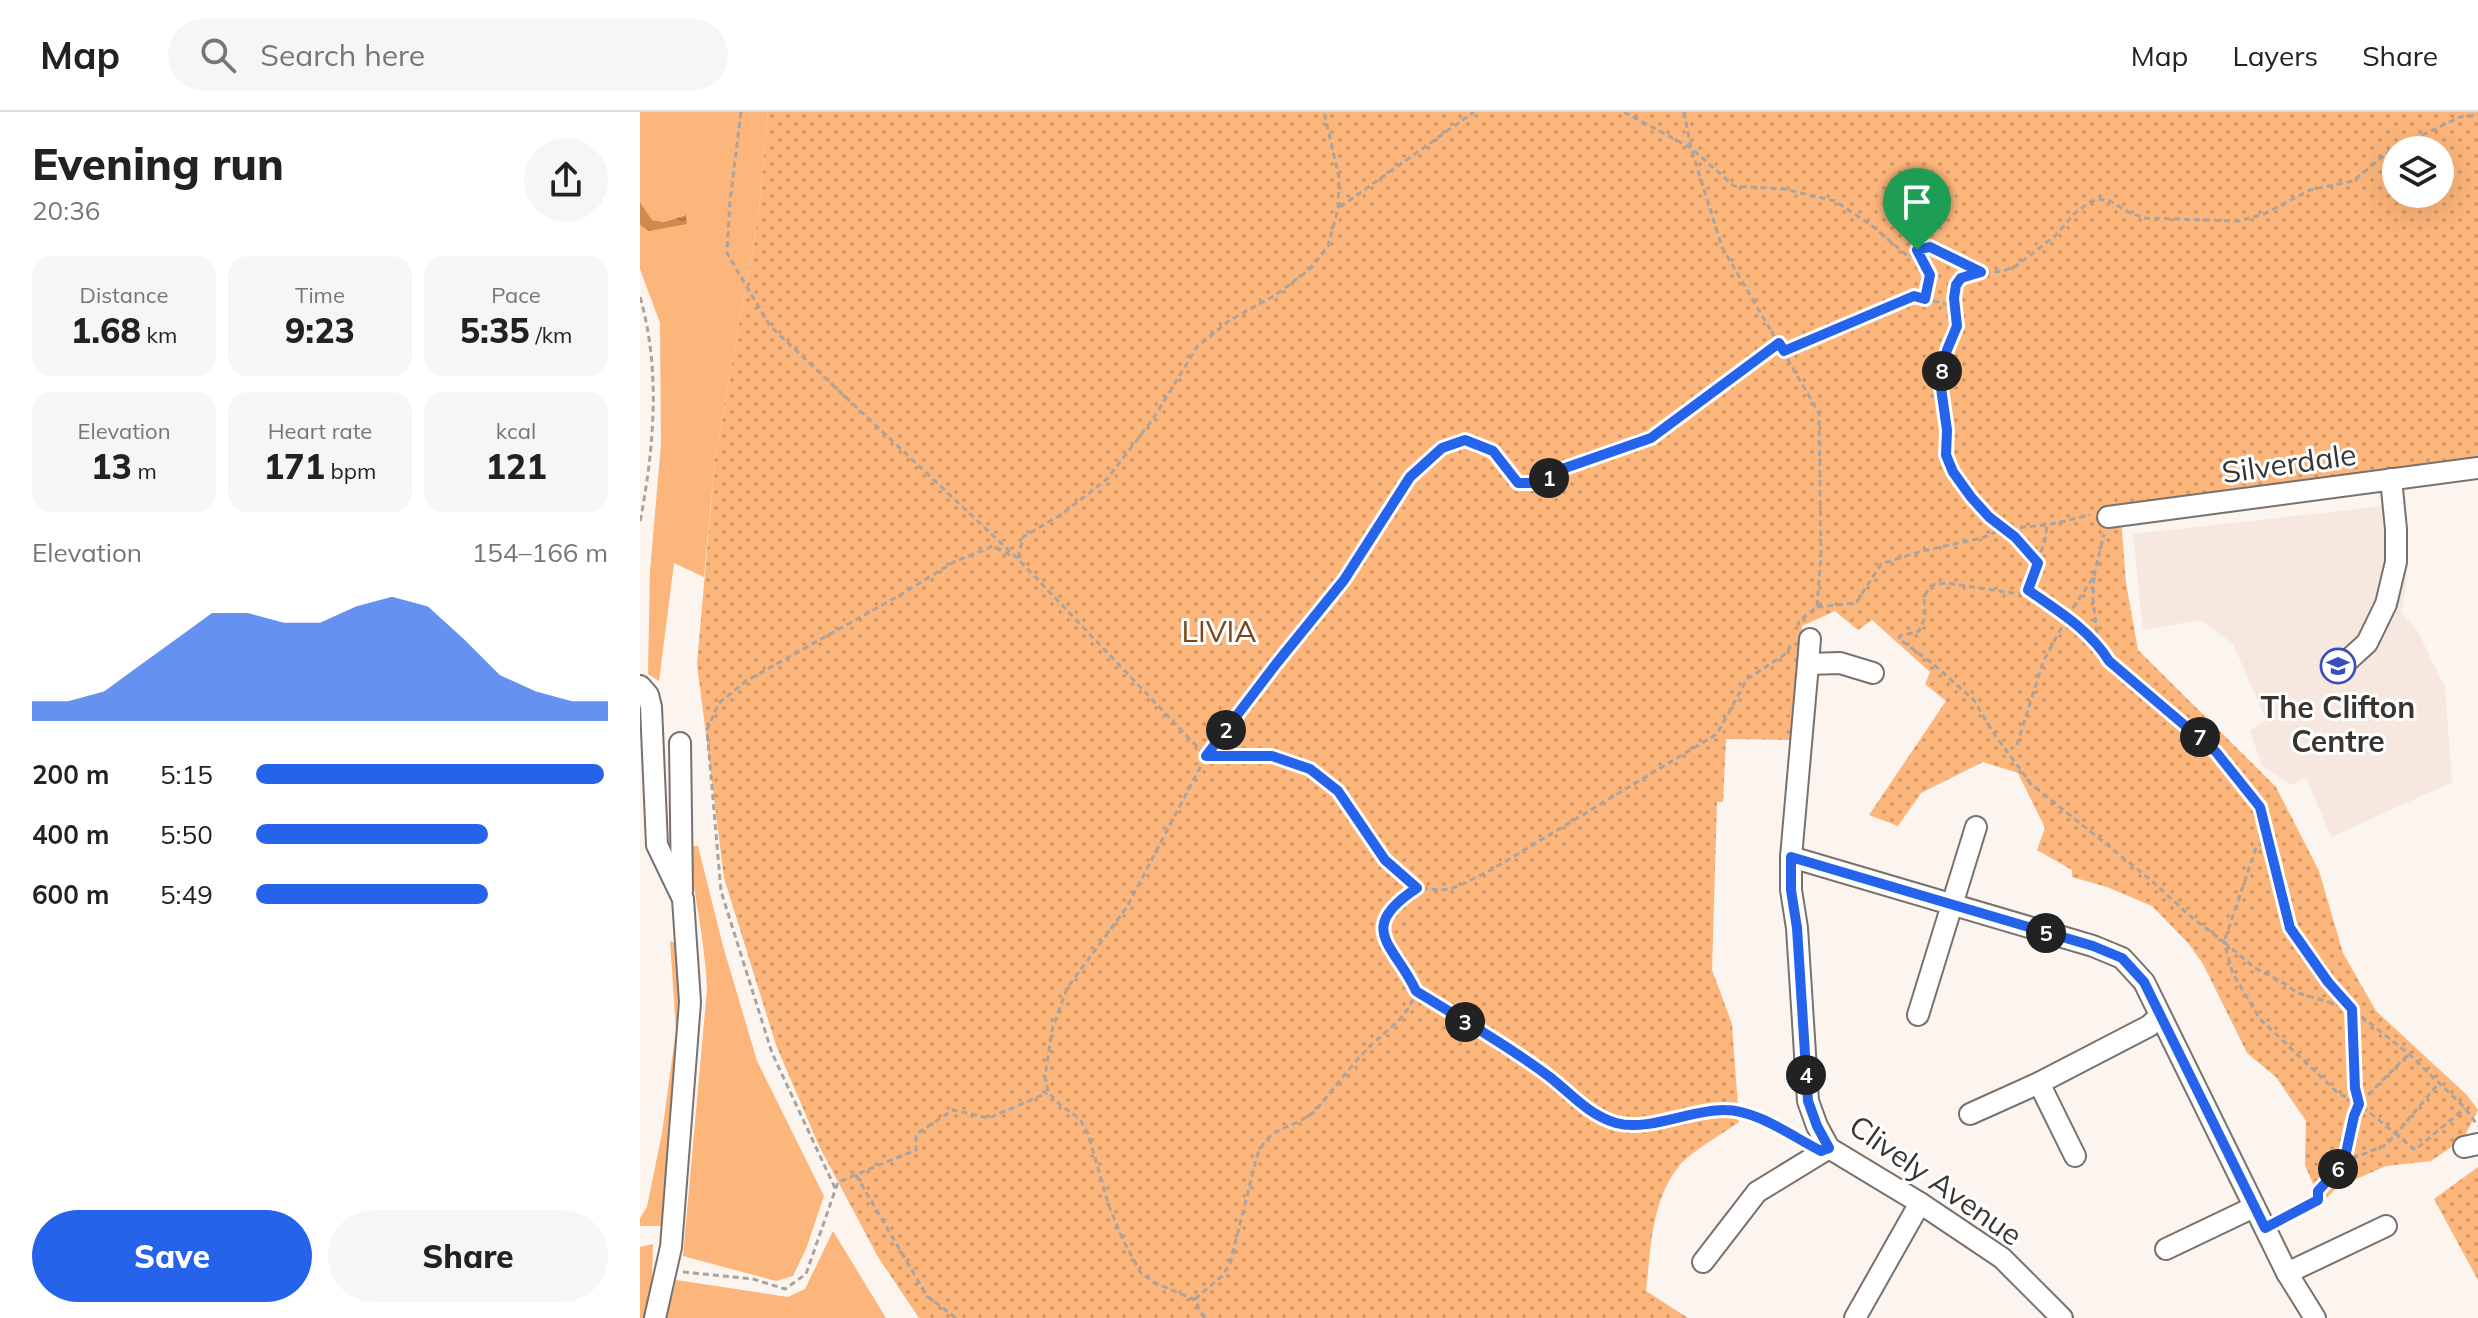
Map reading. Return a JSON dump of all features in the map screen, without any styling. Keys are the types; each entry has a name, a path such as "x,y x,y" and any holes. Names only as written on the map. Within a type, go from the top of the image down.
{"street":[{"name":"Silverdale","path":"2108,517 2478,468"},
{"path":"2345,663 2367,643 2386,604 2396,562 2391,479"},
{"name":"Clively Avenue","path":"1803,636 1808,664 1791,857 1791,890 1797,928 1808,1101 1825,1149 1920,1203 2002,1258 2062,1318"},
{"path":"1808,664 1840,663 1873,673"},
{"path":"640,686 648,695 651,707 657,845 683,899"},
{"path":"655,1318 667,1270 690,1002 683,899 680,743"},
{"path":"1918,1015 1976,827"},
{"path":"1791,857 2093,946 2122,958 2144,982 2287,1273 2315,1318"},
{"path":"1970,1114 2039,1083 2149,1026 2160,1016"},
{"path":"2039,1083 2075,1156"},
{"path":"1703,1262 1757,1192 1825,1149"},
{"path":"1855,1318 1920,1203"},
{"path":"2166,1249 2254,1207"},
{"path":"2287,1273 2386,1226"}],"path":[{"path":"741,112 727,253 770,326 1018,559 1206,756 1272,756 1310,769 1338,791 1385,860 1417,888 1453,888 1491,870 1717,734 1747,679 1787,653 1803,636 1799,621 1817,607 1856,603 1881,564 1982,538 2002,529 2047,525 2108,510 2094,576 2098,643"},
{"path":"1018,559 1023,537 1062,514 1107,479 1153,419 1197,347 1230,320 1274,296 1310,269 1328,246 1338,209 1339,177 1324,112"},
{"path":"1338,209 1474,112"},
{"path":"1624,112 1691,148 1734,186 1784,189 1835,201 1871,225 1909,257 1917,250 1930,247 1981,272"},
{"path":"1684,112 1691,148 1722,247 1819,413 1821,556 1817,607"},
{"path":"2038,563 1971,497 1953,472 1946,455 1947,430 1940,381 1947,350 1957,326 1954,298 1956,285 1961,278 2016,266 2055,236 2075,213 2098,199 2110,201 2145,218 2239,221 2264,214 2310,190 2353,181 2391,150 2460,117 2478,115"},
{"path":"1917,250 1930,275 1925,299"},
{"path":"1784,351 1914,296 1957,307"},
{"path":"640,297 649,329 653,387 648,477 640,522"},
{"path":"1204,1318 1195,1300 1153,1282 1141,1273 1109,1206 1088,1134 1080,1119 1048,1092 1045,1076 1052,1030 1067,988 1127,907 1206,756 1344,580 1410,477 1442,448 1465,440 1493,451 1518,483 1542,483 1565,468 1651,438 1779,343"},
{"path":"2047,525 2028,590 2020,594 1947,583 1932,585 1924,596 1925,618 1919,631 1900,636 1899,639 1974,700 1992,731 2031,784 2151,880 2190,916 2255,968 2298,993 2352,1009"},
{"path":"835,1188 772,1053 721,891 707,730 719,703 746,681 954,562 993,546 1018,559"},
{"path":"2017,745 2043,662 2094,576"},
{"path":"2028,590 2098,643 2109,661 2216,752 2260,807 2290,928 2328,982 2352,1009 2409,1054 2465,1108 2478,1126"},
{"path":"2268,837 2256,848 2224,942 2233,974 2260,1019 2337,1092 2359,1104 2415,1150 2465,1108"},
{"path":"1417,888 1388,913 1384,930 1386,945 1408,973 1416,991 1551,1078 1574,1100 1617,1123 1639,1124 1724,1110 1749,1113 1825,1149"},
{"path":"1195,1300 1222,1276 1230,1264 1263,1141 1275,1132 1305,1120 1315,1111 1368,1048 1400,1021 1412,1005 1416,991"},
{"path":"2352,1009 2355,1088 2359,1104"},
{"path":"2344,1162 2359,1104 2409,1054"},
{"path":"2265,1228 2318,1200 2318,1191 2344,1162 2386,1145 2439,1083"},
{"path":"667,1270 753,1279 785,1289 806,1274 838,1182 916,1150 916,1134 953,1110 989,1118 1048,1092"},
{"path":"856,1174 927,1296 956,1318"}],"shaded area":[{"name":"The Clifton Centre","path":"2402,504 2407,581 2401,612 2417,630 2445,687 2452,782 2331,837 2306,777 2291,785 2262,766 2250,731 2266,719 2233,644 2200,620 2143,630 2133,534"}],"green space":[{"path":"640,112 768,112 758,219 715,459 704,577 674,563 659,681 648,674 650,571 661,444 660,323 640,269 640,225 650,231 685,215 662,222 652,220 640,202"},
{"name":"LIVIA","path":"768,112 2478,112 2478,457 2120,506 2126,583 2138,650 2276,787 2319,871 2343,953 2376,1011 2467,1095 2478,1110 2463,1139 2431,1161 2386,1166 2338,1187 2321,1203 2305,1165 2306,1121 2276,1077 2247,1053 2203,964 2188,943 2152,906 2107,887 2072,877 2072,870 2037,850 2045,828 2018,773 1983,762 1921,793 1898,826 1869,815 1946,701 1925,684 1930,672 1872,620 1858,630 1835,611 1802,626 1790,740 1726,739 1723,802 1717,802 1712,970 1732,1024 1739,1122 1690,1155 1670,1180 1654,1226 1646,1291 1688,1318 919,1318 878,1257 819,1146 776,1045 724,878 697,664 715,459 758,219"},
{"path":"688,846 698,846 757,1061 824,1196 793,1276 776,1281 683,1256 707,989"},
{"path":"670,941 681,945 684,1003 661,1226 640,1226 640,1218 647,1207 662,1133 676,1030"},
{"path":"2478,1167 2478,1280 2434,1199"},
{"path":"833,1231 886,1318 666,1318 676,1280 788,1297 805,1289"},
{"path":"653,1244 651,1305 648,1318 640,1318 640,1247"}],"water":[{"path":"640,202 652,220 663,222 686,215 687,224 649,231 640,225"}],"place":[{"name":"The Clifton Centre","path":"2338,666"}],"route":[{"path":"1930,247 1942,251 1981,272 1961,278 1956,285 1957,326 1947,350 1940,381 1947,430 1946,455 1953,472 1989,517 2015,537 2038,563 2028,590 2098,643 2109,661 2216,752 2260,807 2290,928 2328,982 2352,1009 2355,1088 2359,1104 2344,1162 2318,1191 2318,1200 2265,1228 2144,982 2122,958 2093,946 1791,857 1808,1101 1829,1148 1821,1151 1749,1113 1724,1110 1639,1124 1617,1123 1574,1100 1551,1078 1416,991 1408,973 1386,945 1384,930 1388,913 1417,888 1385,860 1338,791 1310,769 1272,756 1206,756 1344,580 1410,477 1442,448 1465,440 1493,451 1518,483 1542,483 1565,468 1651,438 1779,343 1784,351 1914,296 1925,299 1930,275 1917,250 1930,247"}]}
